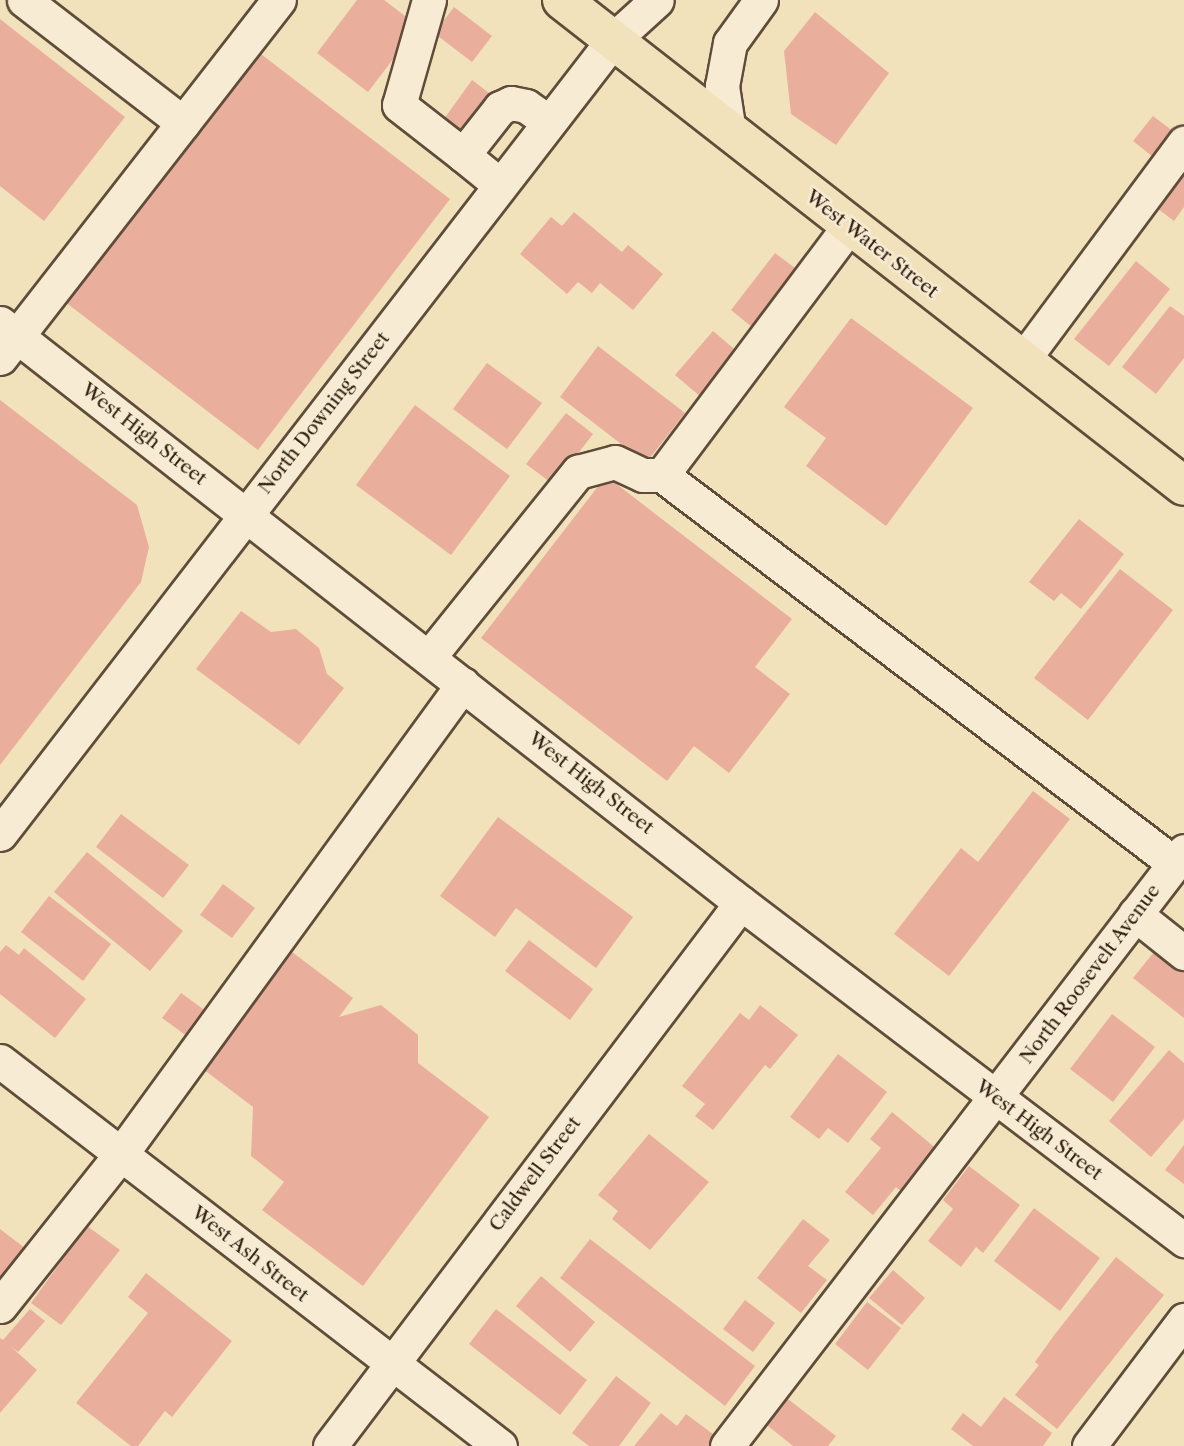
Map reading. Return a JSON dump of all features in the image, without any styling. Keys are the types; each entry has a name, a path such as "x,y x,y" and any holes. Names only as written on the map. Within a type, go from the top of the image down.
{"main road":[{"name":"West Water Street","path":"562,0 1184,486"}],"street":[{"path":"24,0 183,123"},
{"path":"6,339 183,123 279,0"},
{"path":"429,0 399,105 500,185"},
{"name":"North Downing Street","path":"0,834 613,40 657,0"},
{"path":"729,132 722,86 730,43 761,0"},
{"path":"463,155 500,108 511,103 526,106 549,122"},
{"path":"1022,360 1184,143"},
{"path":"662,475 849,226"},
{"name":"West High Street","path":"6,339 246,514 741,903 1184,1240"},
{"path":"429,657 578,472 615,462 643,475 662,475 1179,857"},
{"path":"0,1307 121,1154 463,684"},
{"name":"North Roosevelt Avenue","path":"727,1446 1179,857"},
{"name":"Caldwell Street","path":"330,1446 741,903"},
{"path":"1135,914 1184,954"},
{"name":"West Ash Street","path":"0,1061 500,1446"},
{"path":"1089,1446 1184,1320"}],"building":[{"path":"357,0 384,0 405,16 407,41 368,92 317,53"},
{"path":"454,7 492,36 472,62 434,33"},
{"path":"815,12 889,73 836,145 791,114 784,51"},
{"path":"0,19 125,117 44,221 0,186"},
{"path":"257,51 450,199 258,450 60,298"},
{"path":"472,80 497,99 468,137 444,119"},
{"path":"1153,116 1178,135 1158,161 1133,141"},
{"path":"1184,176 1184,207 1174,221 1158,209"},
{"path":"574,212 622,252 628,245 663,274 633,310 600,283 592,293 578,282 567,294 520,254 551,217 562,226"},
{"path":"775,253 803,274 758,332 731,310"},
{"path":"1136,261 1170,289 1109,366 1074,339"},
{"path":"1170,306 1184,316 1184,358 1156,394 1122,367"},
{"path":"851,318 973,408 886,526 806,466 826,438 784,407"},
{"path":"713,331 746,359 708,403 675,375"},
{"path":"598,346 685,413 646,463 560,397"},
{"path":"487,363 542,403 507,449 453,409"},
{"path":"0,400 137,505 149,547 141,582 0,765"},
{"path":"415,405 510,476 451,555 356,485"},
{"path":"566,413 593,434 554,485 526,464"},
{"path":"606,476 792,619 755,667 790,694 729,773 694,746 667,781 481,638"},
{"path":"1079,519 1124,554 1081,609 1061,593 1054,601 1029,582"},
{"path":"1120,569 1173,610 1088,720 1034,678"},
{"path":"241,611 271,632 296,629 319,648 327,674 344,688 299,745 196,669"},
{"path":"1033,791 1070,819 949,976 894,934 961,848 978,862"},
{"path":"121,814 189,865 163,898 96,847"},
{"path":"498,817 633,917 596,968 516,908 495,937 440,896"},
{"path":"87,852 183,931 150,971 54,892"},
{"path":"223,884 255,908 232,938 200,915"},
{"path":"49,896 111,944 83,981 21,932"},
{"path":"529,940 593,989 570,1020 505,971"},
{"path":"6,945 19,955 24,948 86,999 55,1038 0,994 0,952"},
{"path":"1158,947 1184,967 1184,1018 1133,978"},
{"path":"292,952 353,998 339,1017 381,1005 418,1035 418,1063 489,1117 363,1286 262,1210 284,1182 251,1156 253,1107 203,1069"},
{"path":"181,993 210,1014 191,1039 162,1018"},
{"path":"760,1005 798,1035 770,1069 765,1065 713,1130 695,1116 705,1104 682,1086 740,1013 749,1020"},
{"path":"1112,1014 1155,1047 1113,1102 1070,1069"},
{"path":"1169,1050 1184,1063 1184,1119 1151,1157 1109,1121"},
{"path":"838,1054 887,1092 848,1143 828,1128 819,1139 790,1117"},
{"path":"892,1112 938,1150 903,1193 896,1187 873,1215 845,1192 881,1148 870,1139"},
{"path":"649,1134 709,1182 650,1250 612,1219 618,1211 598,1195"},
{"path":"1184,1145 1184,1184 1165,1170"},
{"path":"969,1166 1020,1205 983,1253 976,1247 961,1267 928,1241 953,1209 943,1200"},
{"path":"1034,1208 1100,1258 1060,1311 994,1261"},
{"path":"803,1219 830,1240 808,1266 827,1280 801,1313 757,1278"},
{"path":"87,1226 120,1250 61,1325 31,1303"},
{"path":"0,1229 34,1255 0,1288"},
{"path":"590,1239 755,1366 725,1406 560,1278"},
{"path":"1116,1257 1164,1295 1057,1429 1015,1395 1039,1365 1035,1362 1055,1334"},
{"path":"893,1270 925,1298 902,1325 869,1298"},
{"path":"146,1273 232,1341 172,1417 165,1411 138,1446 131,1446 76,1403 148,1313 128,1297"},
{"path":"541,1276 595,1322 570,1352 516,1306"},
{"path":"745,1300 775,1323 753,1352 723,1329"},
{"path":"867,1302 901,1328 868,1370 835,1344"},
{"path":"30,1309 45,1321 18,1352 9,1345 37,1370 0,1413 0,1338 3,1340"},
{"path":"496,1309 587,1380 560,1415 469,1344"},
{"path":"616,1376 651,1403 619,1446 589,1446 572,1433"},
{"path":"784,1396 836,1436 828,1446 793,1446 763,1422"},
{"path":"1004,1397 1052,1433 1043,1446 973,1446 951,1429 963,1413 981,1427"},
{"path":"661,1413 677,1426 686,1414 717,1437 710,1446 634,1446"}]}
